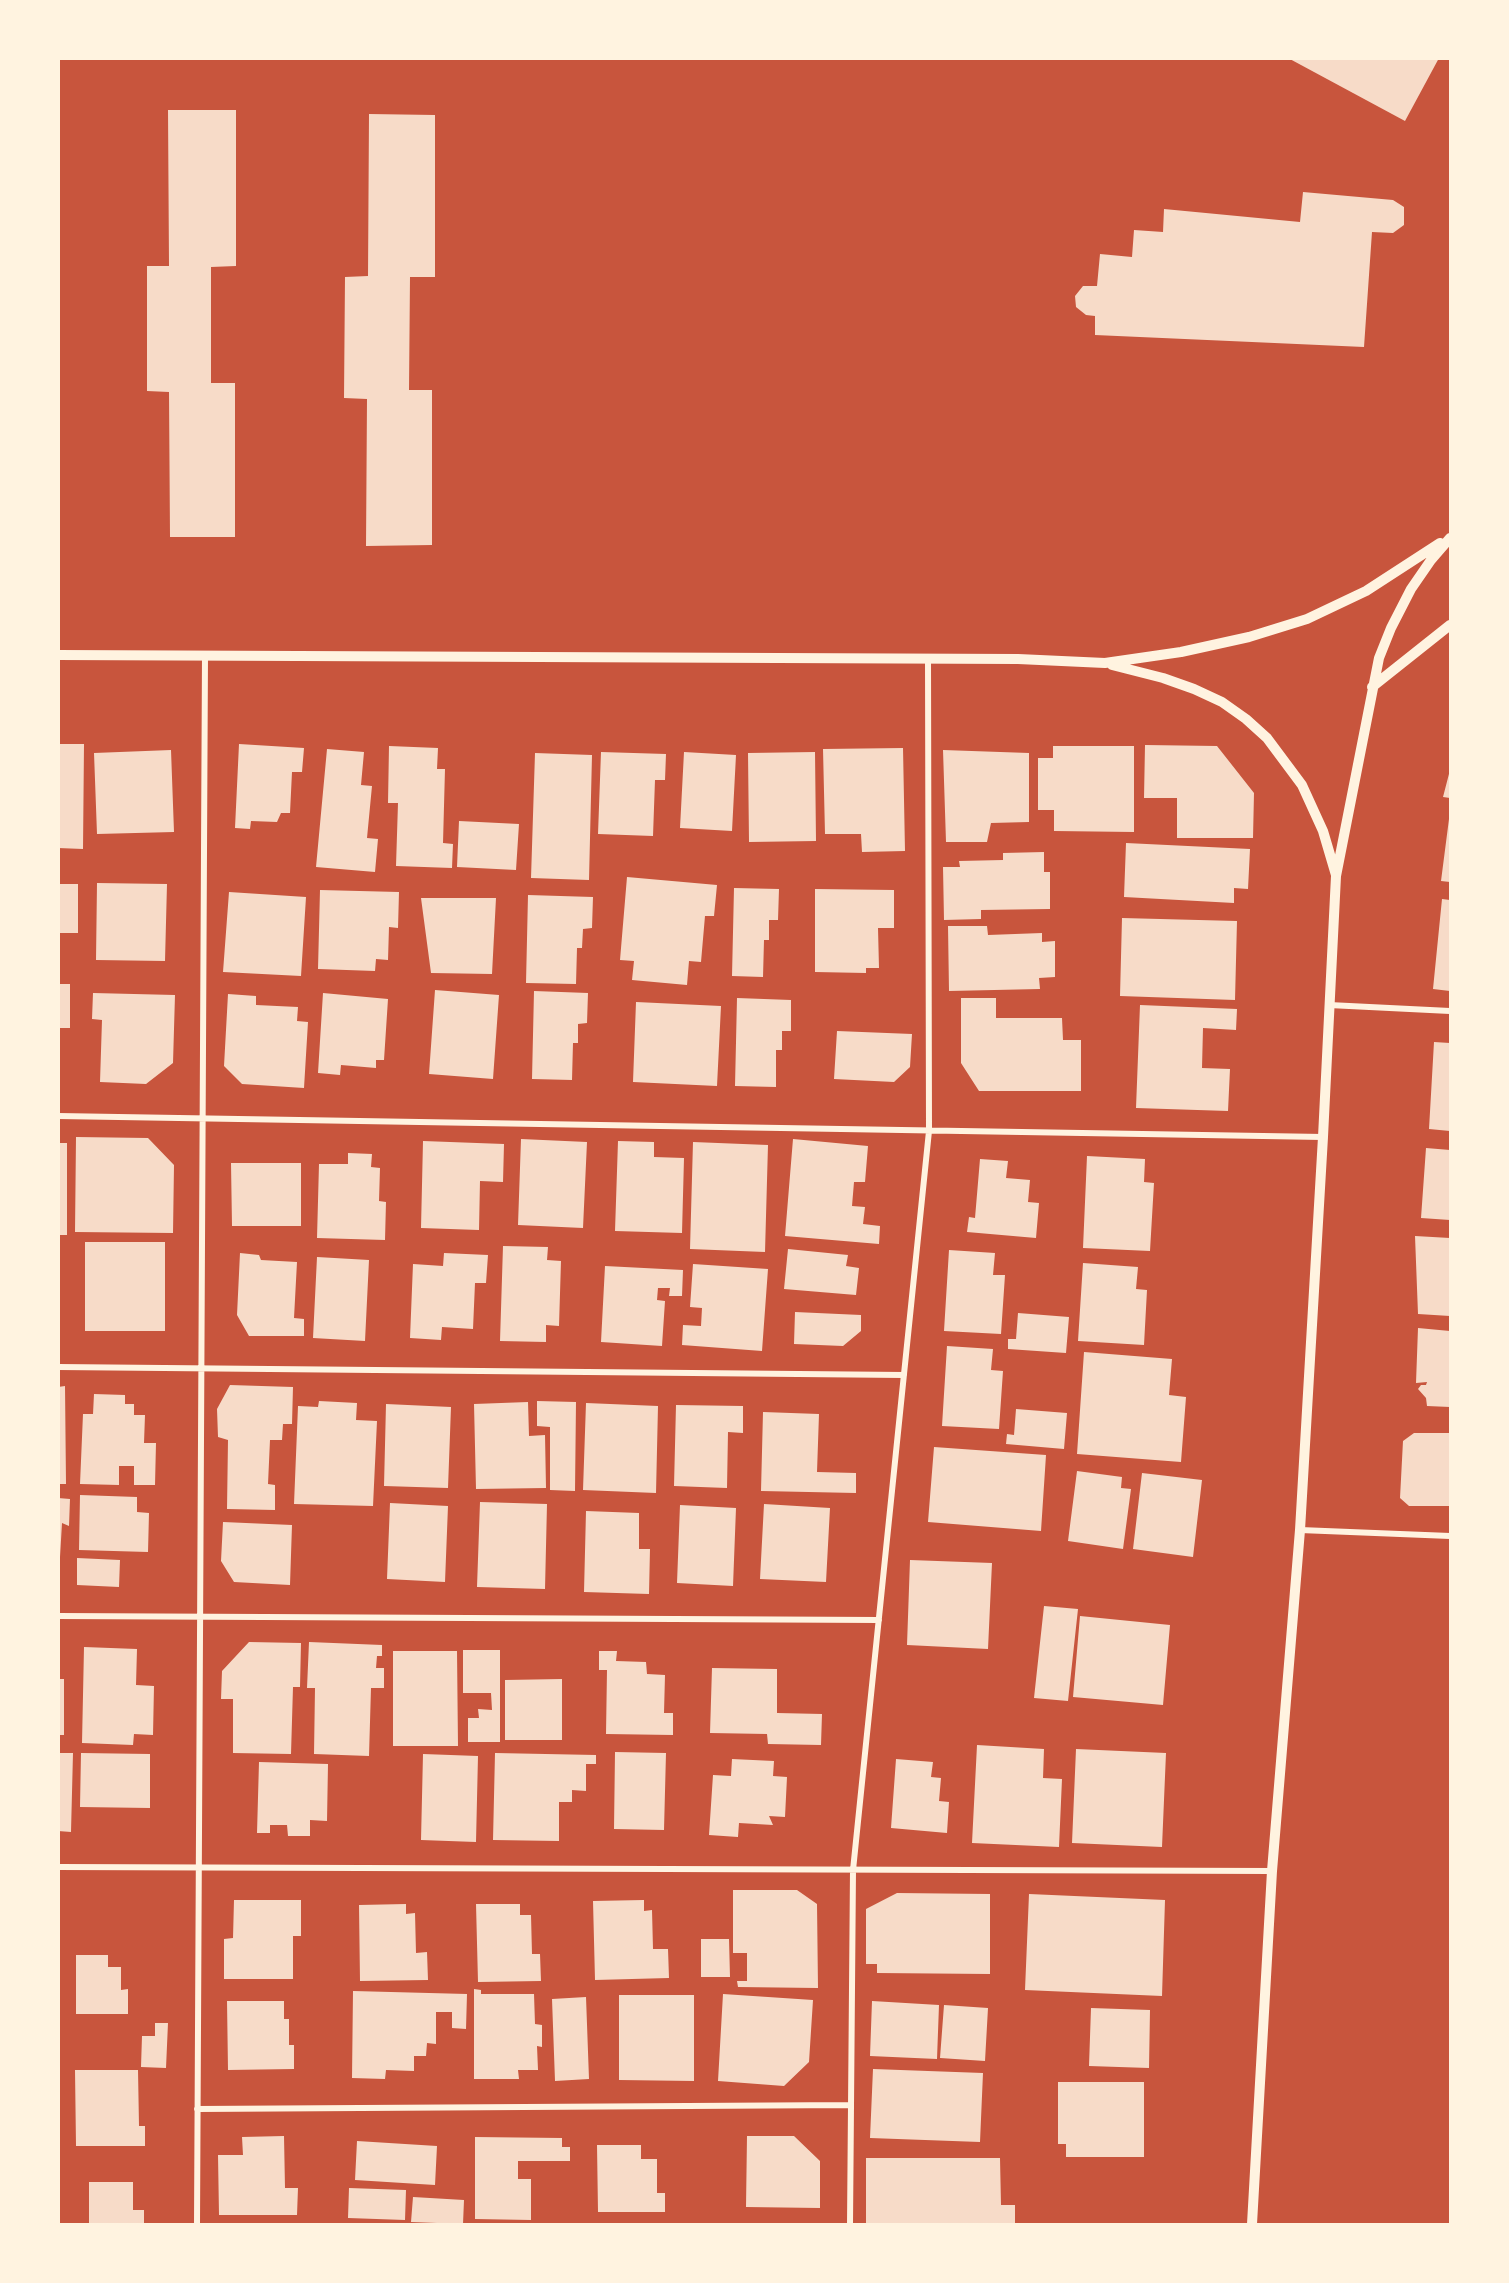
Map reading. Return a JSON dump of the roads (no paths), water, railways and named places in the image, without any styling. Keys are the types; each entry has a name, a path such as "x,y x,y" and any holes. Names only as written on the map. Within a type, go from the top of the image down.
{"street":[{"path":"58,655 928,658 1106,663 1181,652 1250,637 1307,619 1366,591 1450,537"},
{"path":"1252,2224 1272,1871 1300,1530 1336,876 1379,658 1411,589 1450,537"},
{"path":"1372,687 1450,625"},
{"path":"197,2224 205,655"},
{"path":"850,2224 854,1870 929,1131 928,658"},
{"path":"1106,663 1194,689 1222,702 1268,738 1302,785 1323,831 1336,876"},
{"path":"1329,1005 1450,1011"},
{"path":"58,1116 1323,1137"},
{"path":"58,1367 904,1375"},
{"path":"1300,1530 1450,1536"},
{"path":"58,1616 879,1620"},
{"path":"58,1867 1272,1871"},
{"path":"198,2109 851,2105"}]}
